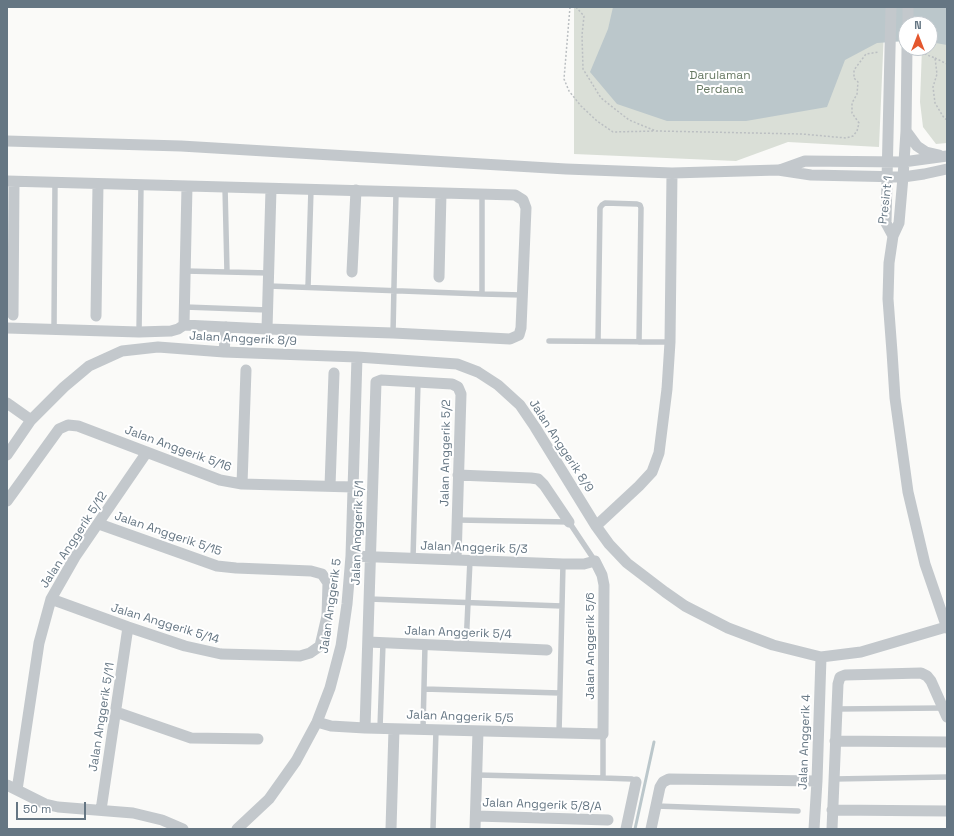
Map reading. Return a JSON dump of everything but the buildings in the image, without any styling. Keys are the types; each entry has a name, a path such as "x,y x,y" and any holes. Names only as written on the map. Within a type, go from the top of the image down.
{"street":[{"name":"Presint 1","path":"891,7 886,224 893,236"},
{"name":"Presint 1","path":"893,236 899,223 903,177 906,131 907,56"},
{"path":"889,101 906,100"},
{"path":"906,131 917,146 926,152 946,156"},
{"path":"866,162 882,153 889,137"},
{"path":"7,141 181,146 566,169 672,173 778,170 811,175 903,177 947,169"},
{"path":"778,170 806,160 904,162 946,156"},
{"path":"596,526 652,472 659,453 667,389 670,342 672,173"},
{"path":"7,328 139,332 171,331 184,325 510,339 519,335 521,328 526,208 523,200 515,195 482,193 10,182 13,315"},
{"path":"96,316 98,184"},
{"path":"184,325 187,186"},
{"path":"267,329 271,189"},
{"path":"352,272 356,190"},
{"path":"439,277 441,193"},
{"path":"893,236 889,264 888,299 896,398 908,492 925,564 947,627"},
{"path":"224,352 226,327"},
{"name":"Jalan Anggerik 8/9","path":"7,455 30,420 64,387 89,366 122,351 158,347 224,352 357,357 457,364 478,372 498,385 520,405 596,526 609,544 628,563 685,606 728,628 773,645 821,656 861,652 947,627"},
{"name":"Jalan Anggerik 5","path":"237,829 269,799 296,761 317,722 330,688 341,646 347,604 351,556 357,357"},
{"path":"242,484 246,370"},
{"path":"330,486 334,373"},
{"name":"Jalan Anggerik 5/1","path":"365,728 375,386 376,382 381,380 418,382"},
{"name":"Jalan Anggerik 5/2","path":"418,382 452,384 458,387 461,394 456,560"},
{"path":"7,402 30,420"},
{"name":"Jalan Anggerik 5/16","path":"7,500 59,429 68,425 78,426 220,480 242,484 353,487"},
{"name":"Jalan Anggerik 5/12","path":"17,790 39,643 51,599 75,557 147,452"},
{"path":"458,475 538,479 544,484 569,522"},
{"name":"Jalan Anggerik 5/15","path":"99,524 217,566 311,571 322,574 328,583 327,616 320,646 310,653 300,656"},
{"name":"Jalan Anggerik 5/3","path":"351,556 563,564 584,564 595,561"},
{"name":"Jalan Anggerik 5/6","path":"595,561 602,575 604,585 603,734"},
{"name":"Jalan Anggerik 5/14","path":"51,599 186,646 221,654 300,656"},
{"name":"Jalan Anggerik 5/11","path":"101,810 128,627"},
{"name":"Jalan Anggerik 5/4","path":"368,642 547,650"},
{"name":"Jalan Anggerik 4","path":"814,829 821,656"},
{"path":"832,829 836,709 840,677 845,675 921,674 927,676 931,681 945,713"},
{"path":"116,712 191,738 258,739"},
{"name":"Jalan Anggerik 5/5","path":"317,722 330,726 365,728 603,734"},
{"path":"391,829 394,729"},
{"path":"475,829 478,731"},
{"path":"835,741 947,742"},
{"path":"651,829 660,787 663,782 669,779 817,781"},
{"path":"626,829 636,782"},
{"path":"7,785 45,804 58,807 140,815 162,820 183,829"},
{"path":"832,810 947,811"},
{"name":"Jalan Anggerik 5/8/A","path":"476,816 608,820"}],"lane":[{"path":"54,329 55,183"},
{"path":"139,332 141,185"},
{"path":"225,187 227,272"},
{"path":"308,287 311,189"},
{"path":"394,333 396,192"},
{"path":"482,193 482,294"},
{"path":"598,341 600,208 605,203 637,204 640,205 641,208 639,342"},
{"path":"185,271 269,273"},
{"path":"268,286 522,295"},
{"path":"185,307 268,310"},
{"path":"549,341 670,342"},
{"path":"413,558 418,382"},
{"path":"457,520 569,522 595,561"},
{"path":"466,646 470,560"},
{"path":"559,733 563,564"},
{"path":"369,599 562,606"},
{"path":"380,728 383,643"},
{"path":"424,729 426,645"},
{"path":"424,689 560,693"},
{"path":"836,709 945,713"},
{"path":"433,829 436,730"},
{"path":"603,734 603,778"},
{"path":"477,775 632,779 636,782"},
{"path":"834,779 947,777"},
{"path":"655,806 798,812"}],"path":[{"path":"570,7 564,78 569,91 581,106 596,121 613,132 656,131 802,134 846,138 853,136 857,131 859,123 852,113 852,103 857,94 858,82 854,78 854,70 866,54 889,47"},
{"path":"576,7 584,16 582,35 583,69 601,98 629,120 656,131"},
{"path":"930,56 947,64"},
{"path":"935,58 937,74 933,87 935,103 944,118 947,120"}],"green space":[{"name":"Darulaman Perdana","path":"574,7 885,7 879,147 788,142 736,161 574,154"},
{"path":"947,7 947,143 936,144 923,127 920,102 922,56 938,56 938,16"}],"shaded area":[{"name":"Darulaman Perdana","path":"613,7 947,7 947,45 938,43 938,16 898,16 898,42 877,43 845,60 827,107 746,121 667,121 617,104 590,72 608,29"}],"waterway":[{"path":"635,829 654,742"}]}
